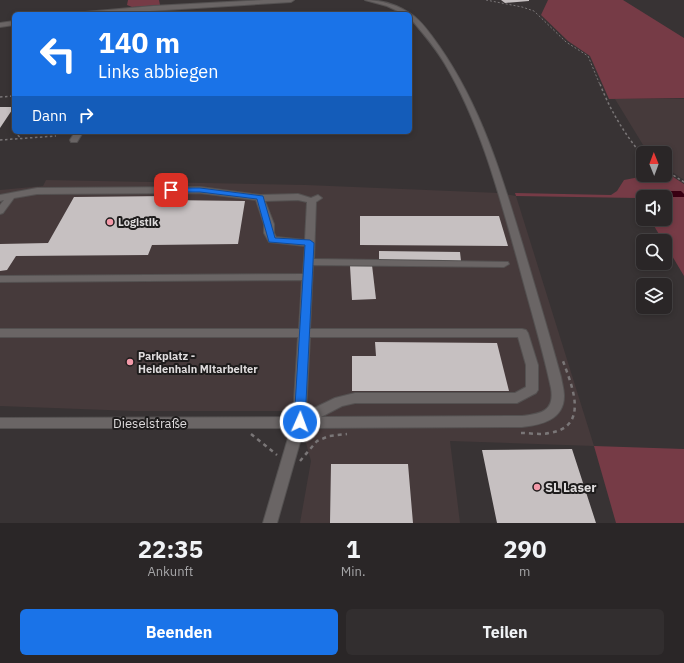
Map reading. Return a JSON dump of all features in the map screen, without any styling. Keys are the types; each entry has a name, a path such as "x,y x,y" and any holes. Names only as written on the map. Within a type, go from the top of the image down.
{"street":[{"path":"104,12 291,0"},
{"path":"368,0 401,9 405,12"},
{"path":"382,3 388,0"},
{"name":"Dieselstraße","path":"0,423 520,422 540,420 551,415 556,407 558,398 555,377 507,210 488,150 475,114 453,72 432,40 412,18"},
{"path":"0,25 12,23"},
{"path":"74,140 78,134"},
{"path":"0,198 36,190 200,190 260,198 298,197 315,200 308,262 300,422 287,460 270,523"},
{"path":"0,211 11,196"},
{"path":"260,198 272,240 310,243"},
{"path":"308,262 504,264"},
{"path":"0,278 308,277"},
{"path":"0,333 522,333 532,365 532,390 517,398 356,398 339,402 300,422"}],"path":[{"path":"486,0 522,7 534,11 542,17 566,42 588,56 606,99 636,148"},
{"path":"0,97 12,96"},
{"path":"16,134 22,139"},
{"path":"0,140 56,136"},
{"path":"672,174 684,182"},
{"path":"519,433 551,433 562,430 572,422 576,410 576,402 562,357"},
{"path":"244,434 252,434 281,459 301,461 305,458 314,443 331,436 354,434"}],"shaded area":[{"path":"128,0 159,0 160,5 132,7 127,5"},
{"path":"548,0 623,0 684,38 684,98 609,99 590,56 568,41 541,15"},
{"path":"615,99 684,99 684,180 672,172 672,146 644,146"},
{"path":"672,176 684,184 684,276 672,256 672,234 659,234 654,226 672,226 672,190 636,190 636,198 516,196 515,193 611,195 617,191 624,180 636,178 636,182 672,182"},
{"path":"46,180 306,185 499,193 516,196 594,446 450,441 460,523 300,523 311,461 297,411 134,411 0,406 0,190 43,186"},
{"path":"672,191 681,191 684,194 684,197 672,197"},
{"path":"594,446 684,449 684,523 616,523"}],"building":[{"path":"501,0 529,0 529,1 505,3"},
{"path":"0,107 12,107 12,110 0,128"},
{"path":"29,134 54,134 54,135 28,135"},
{"path":"169,196 167,200 245,201 238,244 152,245 148,255 16,256 7,270 0,271 0,244 48,243 74,197"},
{"path":"360,216 499,216 508,246 360,245"},
{"path":"379,251 460,252 461,261 379,260"},
{"path":"372,265 376,299 352,300 350,266"},
{"path":"375,342 497,343 509,391 352,391 352,356 376,356"},
{"name":"SL Laser","path":"572,449 596,523 497,523 482,450"},
{"path":"331,464 408,464 413,523 330,523"}],"place":[{"name":"Logistik","path":"110,222"},
{"name":"Parkplatz - Heidenhain Mitarbeiter","path":"130,362"},
{"name":"SL Laser","path":"537,487"}],"route":[{"path":"171,190 200,190 260,198 269,224 269,233 272,240 282,242 310,243 299,415 300,422"}]}
